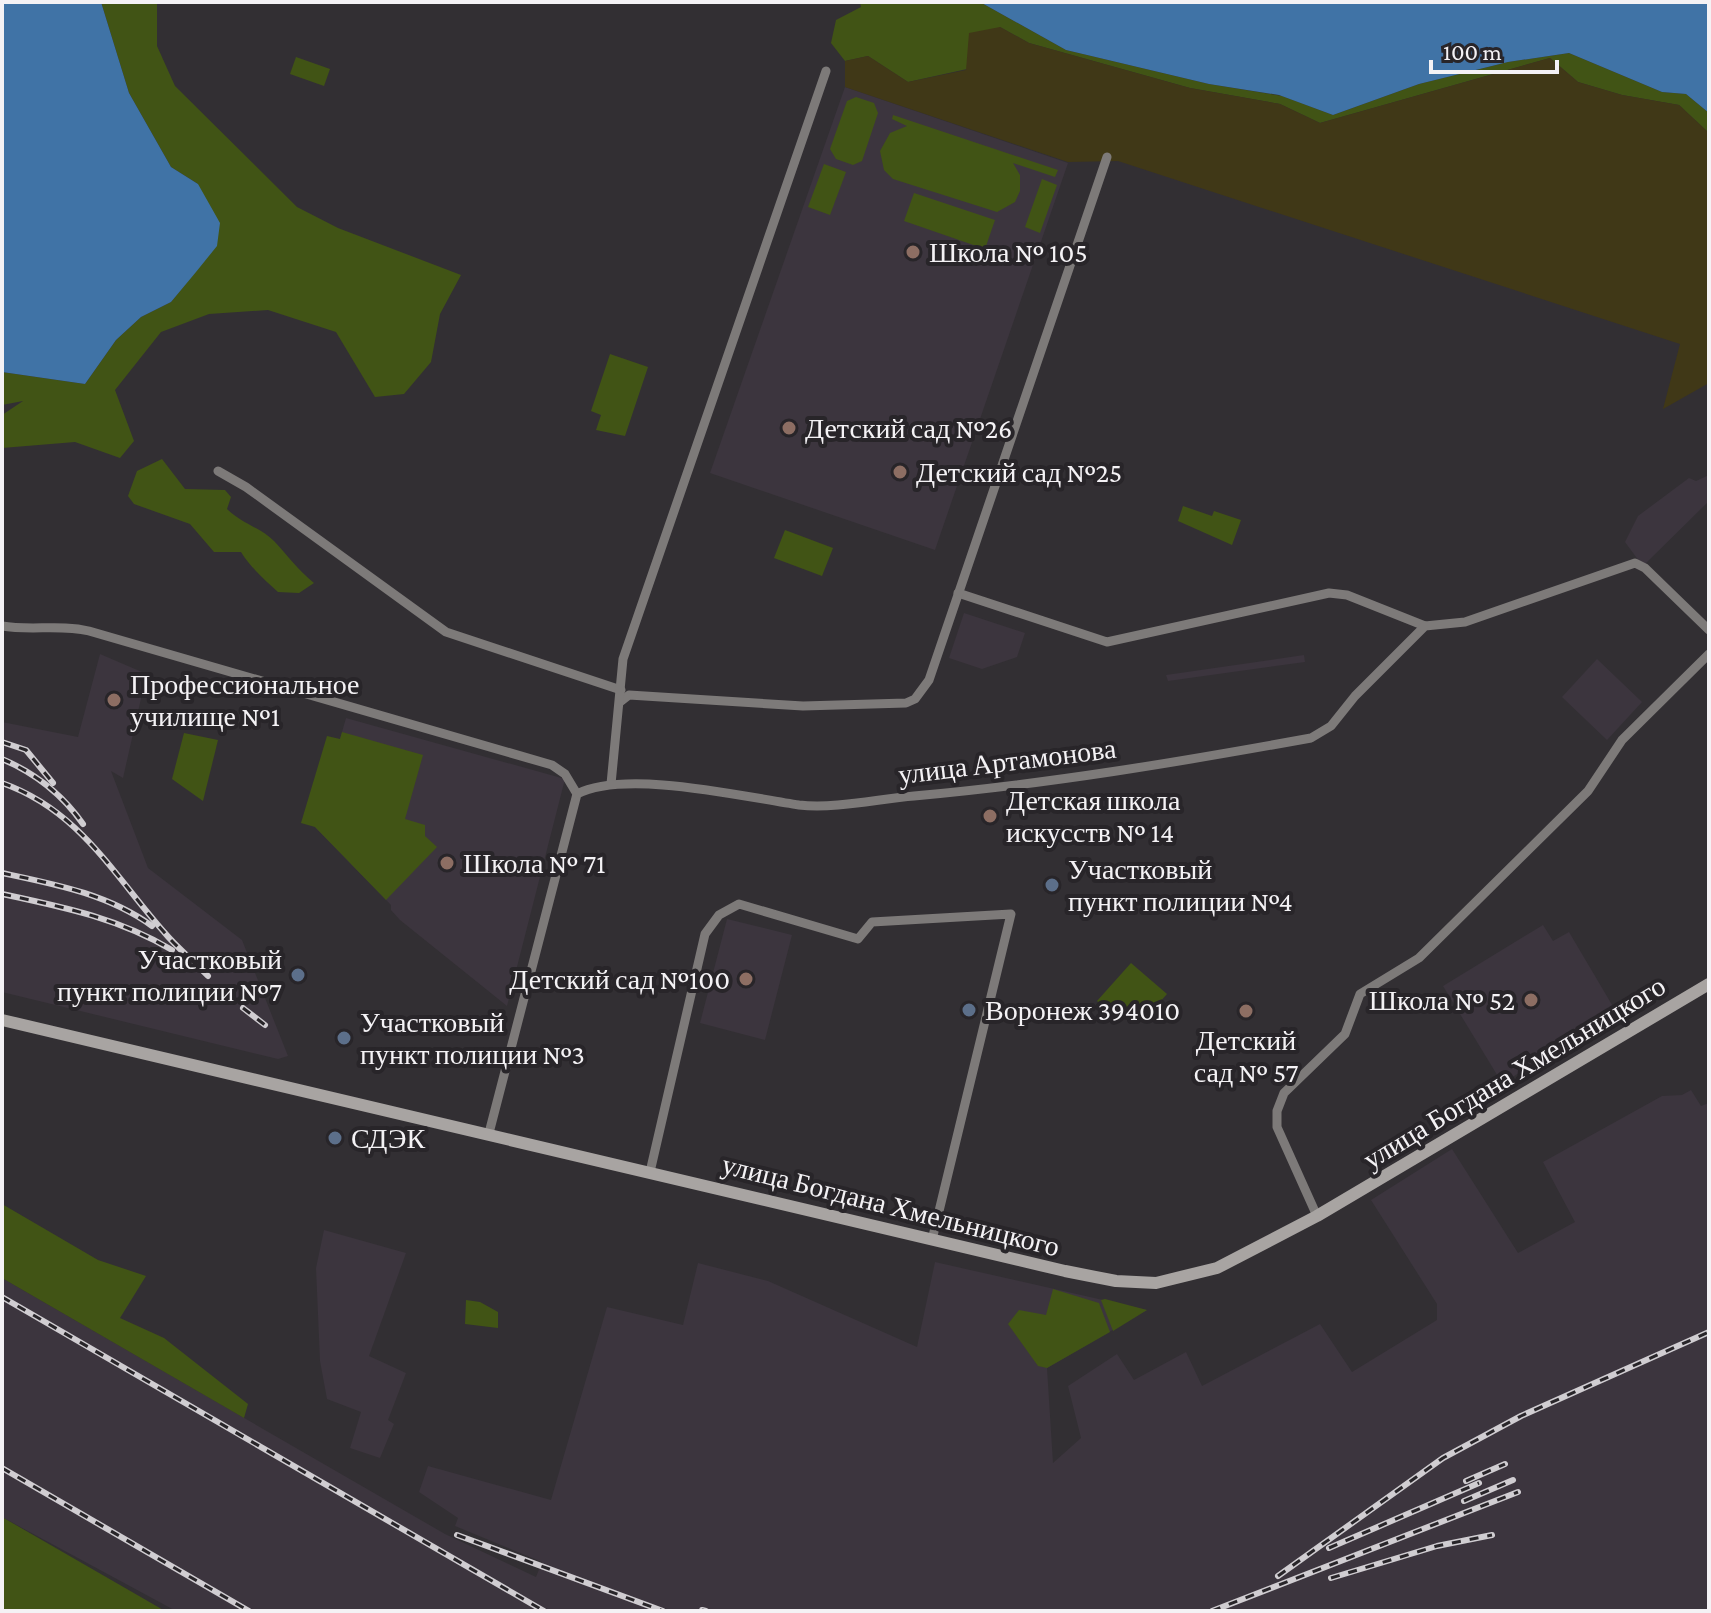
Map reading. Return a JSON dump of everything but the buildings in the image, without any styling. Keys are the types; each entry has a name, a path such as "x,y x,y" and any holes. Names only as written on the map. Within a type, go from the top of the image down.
{"main road":[{"name":"улица Богдана Хмельницкого","path":"2,1020 1087,1276 1156,1283 1217,1268 1317,1216 1709,984"}],"street":[{"path":"611,784 623,659 826,71"},
{"path":"620,702 629,695 803,706 906,703 915,699 929,680 1107,157"},
{"path":"218,471 246,487 446,632 621,690"},
{"path":"958,593 1107,642 1329,593 1347,595 1425,626 1465,622 1635,563 1645,568 1709,630"},
{"path":"2,626 18,629 55,626 89,631 552,765 565,774 577,794 489,1133"},
{"name":"улица Артамонова","path":"577,794 611,784 656,785 805,805 1030,786 1311,738 1331,726 1355,696 1425,626"},
{"path":"1317,1216 1277,1127 1277,1111 1287,1088 1345,1034 1360,994 1419,958 1588,791 1622,740 1709,654"},
{"path":"650,1172 705,934 719,915 739,904 858,939 872,922 1011,914 932,1240"}],"shaded area":[{"name":"Школа № 105","path":"845,87 1068,163 935,550 710,473"},
{"path":"1709,475 1709,501 1645,564 1639,561 1625,542 1638,516 1689,478 1696,481"},
{"path":"964,613 1025,633 1017,657 982,669 949,658"},
{"path":"100,654 142,672 145,681 123,778 111,771 148,868 242,940 288,1056 278,1059 2,992 2,722 78,737"},
{"path":"1304,655 1305,662 1168,681 1166,675"},
{"path":"1597,659 1642,702 1607,740 1562,697"},
{"name":"Школа № 71","path":"346,718 565,779 507,1006 400,920 391,910 391,905 315,827"},
{"name":"Детский сад №100","path":"727,919 792,935 765,1040 700,1023"},
{"name":"Школа № 52","path":"1543,925 1553,941 1569,932 1618,1015 1502,1083 1443,986"},
{"path":"1691,1090 1701,1106 1709,1103 1709,1611 176,1611 2,1517 2,1278 445,1534 536,1577 542,1562 455,1526 458,1518 419,1492 428,1466 551,1500 607,1307 683,1325 698,1263 768,1281 917,1347 935,1262 1147,1310 1047,1368 1053,1463 1081,1438 1068,1386 1117,1354 1134,1380 1186,1352 1202,1386 1320,1324 1352,1372 1437,1320 1437,1304 1371,1200 1452,1149 1518,1253 1575,1222 1543,1162 1662,1096 1682,1095"},
{"path":"324,1230 406,1253 369,1356 406,1373 388,1420 394,1424 380,1458 350,1448 361,1412 327,1399 320,1361 316,1268"}],"green space":[{"path":"101,2 157,2 157,46 175,86 297,207 338,228 461,275 440,314 431,362 404,394 375,397 336,332 268,310 209,314 161,332 115,390 134,441 120,458 75,442 2,448 2,415 23,401 2,405 2,372 85,384 116,340 141,317 171,302 217,245 198,184 171,167 129,93"},
{"path":"860,2 980,2 1066,50 1209,84 1282,96 1333,115 1419,84 1508,62 1569,53 1662,92 1686,94 1709,113 1709,133 1679,105 1622,95 1578,82 1550,58 1320,123 1280,104 1190,88 1029,43 1000,27 967,69 908,82 868,56 845,61 831,43 836,20 861,7"},
{"path":"296,57 330,69 324,86 290,74"},
{"path":"856,97 874,103 878,113 862,161 853,165 836,159 830,149 847,101"},
{"path":"893,115 1058,170 1055,177 1013,163 1020,175 1020,191 1015,202 997,212 893,179 884,170 880,151 890,133 907,126 892,119"},
{"path":"824,164 846,172 830,215 808,207"},
{"path":"1042,179 1057,185 1040,233 1025,227"},
{"path":"914,193 995,220 985,249 904,221"},
{"path":"610,354 648,367 625,436 596,430 601,415 591,411"},
{"path":"162,459 185,489 225,490 231,497 227,509 269,536 314,583 299,593 278,592 241,552 214,552 190,524 134,504 128,496 137,471"},
{"path":"1183,506 1212,516 1214,511 1241,520 1232,545 1178,521"},
{"path":"785,530 833,548 822,576 774,558"},
{"path":"342,732 423,755 405,819 425,825 425,836 437,847 386,900 315,827 301,823 327,736 340,739"},
{"path":"184,733 218,740 203,801 172,779"},
{"path":"1131,963 1167,994 1144,1020 1116,1017 1097,1001"},
{"path":"2,1204 98,1260 146,1276 120,1318 164,1338 248,1404 244,1418 2,1278"},
{"path":"1053,1289 1099,1303 1110,1332 1047,1368 1038,1366 1008,1324 1019,1310 1046,1315"},
{"path":"466,1300 480,1302 498,1312 498,1328 465,1324"},
{"path":"1101,1300 1147,1310 1113,1331"},
{"path":"2,1517 165,1611 2,1611"}],"sand":[{"path":"1000,27 1029,43 1190,88 1280,104 1320,123 1550,58 1578,82 1622,95 1679,105 1709,133 1709,383 1663,409 1680,344 1118,161 1068,162 845,87 845,61 868,56 908,82 966,70 969,33"}],"water":[{"path":"2,2 101,2 129,93 171,167 198,184 220,223 217,246 171,302 141,317 116,340 85,384 2,372"},
{"path":"980,2 1709,2 1709,113 1686,94 1662,92 1569,53 1508,62 1419,84 1333,115 1279,95 1209,84 1066,50"}],"railway":[{"path":"2,742 26,750 53,783"},
{"path":"2,759 47,786 83,824"},
{"path":"2,783 29,795 74,827 111,866 169,938 208,976"},
{"path":"2,873 99,898 152,926"},
{"path":"2,894 111,922 172,950"},
{"path":"243,1008 265,1025"},
{"path":"2,1297 544,1611"},
{"path":"1278,1576 1443,1458 1521,1416 1709,1332"},
{"path":"1466,1481 1505,1464"},
{"path":"2,1468 249,1611"},
{"path":"1464,1501 1513,1480"},
{"path":"1329,1548 1479,1483"},
{"path":"1212,1611 1518,1492"},
{"path":"457,1535 663,1611"},
{"path":"1331,1578 1437,1546 1492,1535"},
{"path":"702,1610 706,1611"}],"place":[{"name":"Школа № 105","path":"913,252"},
{"name":"Детский сад №26","path":"789,428"},
{"name":"Детский сад №25","path":"900,472"},
{"name":"Профессиональное училище №1","path":"114,700"},
{"name":"Детская школа искусств № 14","path":"990,816"},
{"name":"Школа № 71","path":"447,863"},
{"name":"Участковый пункт полиции №4","path":"1052,885"},
{"name":"Участковый пункт полиции №7","path":"298,975"},
{"name":"Детский сад №100","path":"746,979"},
{"name":"Школа № 52","path":"1531,1000"},
{"name":"Воронеж 394010","path":"969,1010"},
{"name":"Детский сад № 57","path":"1246,1011"},
{"name":"Участковый пункт полиции №3","path":"344,1038"},
{"name":"СДЭК","path":"335,1138"}]}
